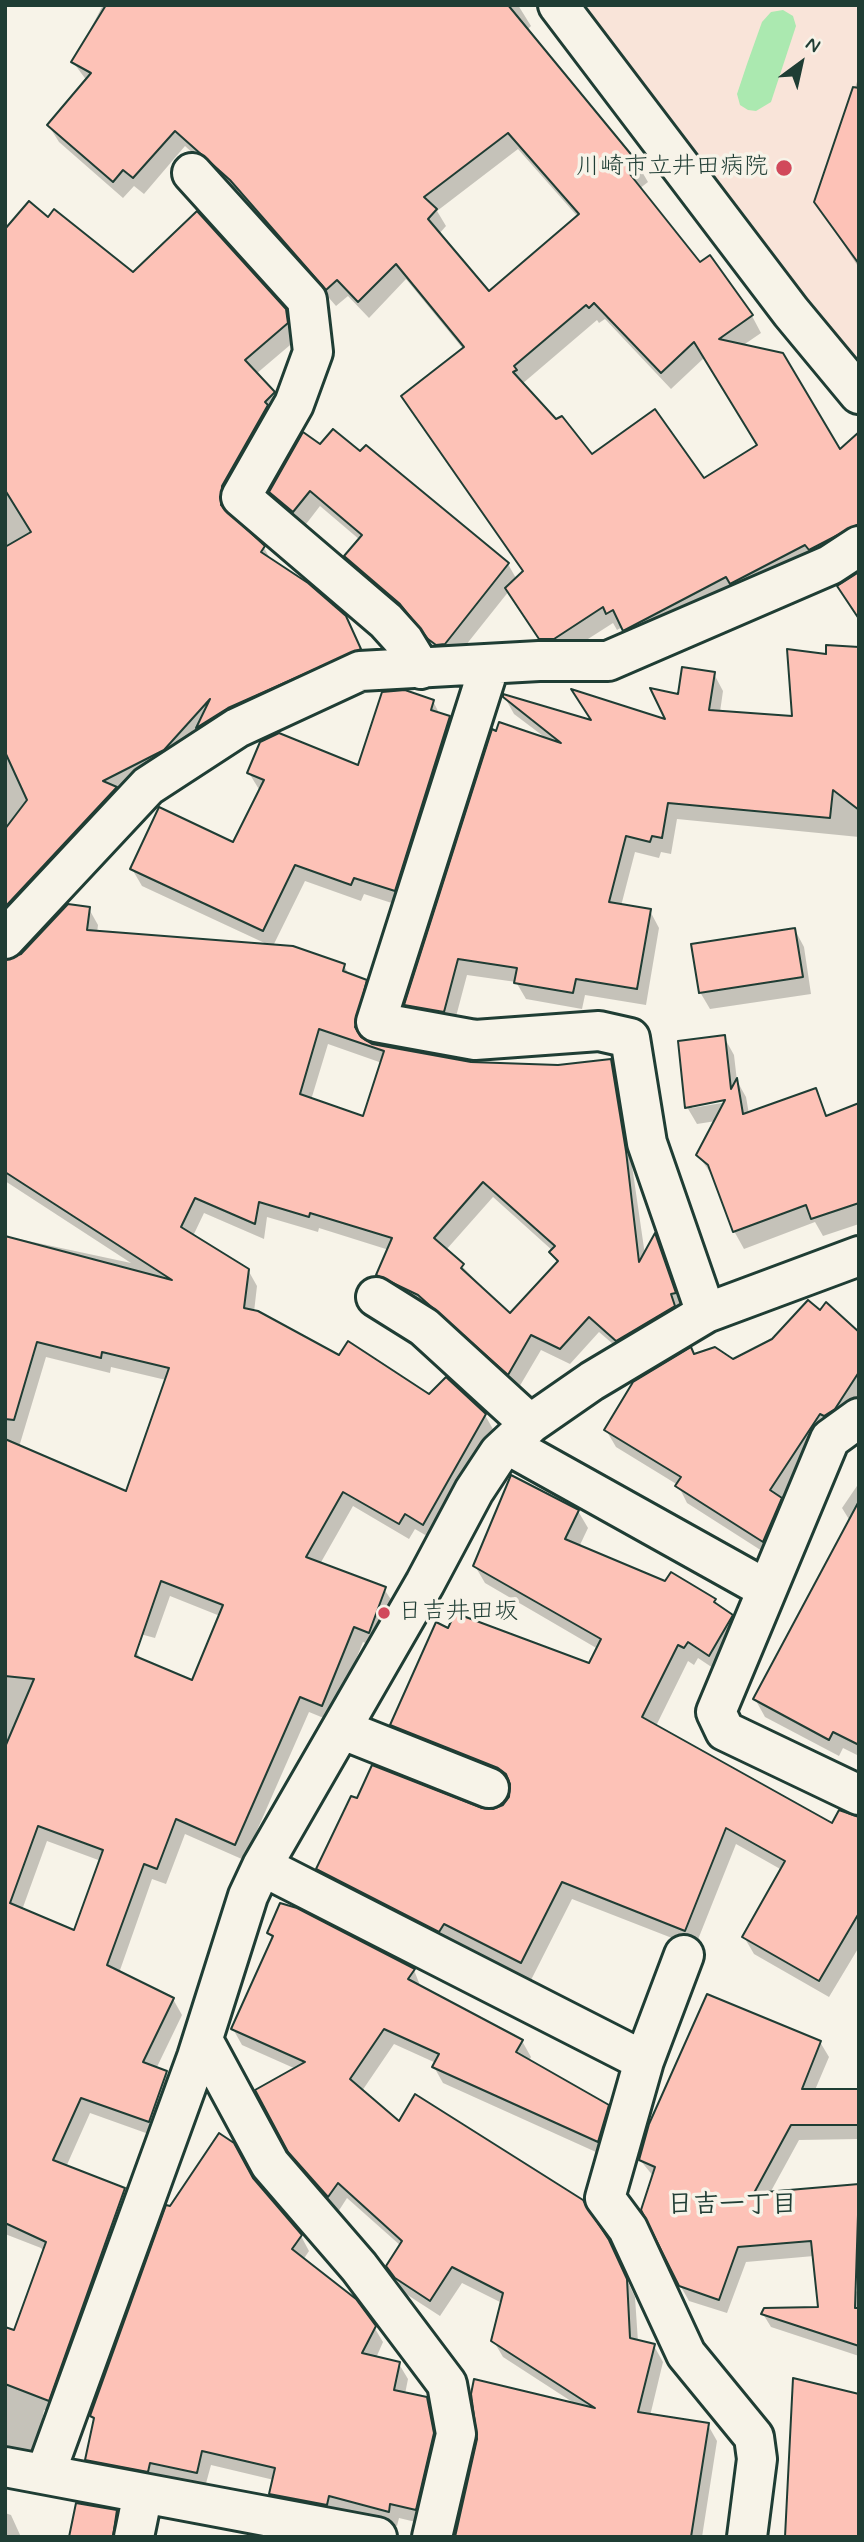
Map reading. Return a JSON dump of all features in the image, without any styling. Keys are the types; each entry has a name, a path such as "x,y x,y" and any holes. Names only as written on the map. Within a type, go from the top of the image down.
{"street":[{"path":"558,5 791,312 859,394"},
{"path":"192,173 307,300 313,352 294,404 241,498 386,621 404,641 421,669"},
{"path":"5,939 147,788 226,735 360,671 608,661 830,565 859,546"},
{"path":"490,664 376,1022 474,1040 598,1031 630,1038 647,1143 706,1313"},
{"path":"46,2472 203,2040 248,1896 262,1866 474,1491 499,1453 519,1434 592,1381 706,1313 859,1256"},
{"path":"376,1297 424,1327 519,1434 766,1589"},
{"path":"859,1418 830,1439 716,1712 726,1731 859,1795"},
{"path":"341,1729 489,1788"},
{"path":"262,1866 644,2061"},
{"path":"684,1955 644,2061 605,2198 628,2229 686,2354 754,2437 757,2459 747,2537"},
{"path":"203,2040 270,2164 359,2267 447,2384 456,2434 432,2537"},
{"path":"5,2467 46,2472 377,2537"},
{"path":"134,2537 144,2493"}],"shaded area":[{"name":"川崎市立井田病院","path":"585,5 859,5 859,362 832,330"}],"green space":[{"path":"783,10 793,16 796,26 771,102 756,111 748,110 740,105 737,94 747,64 762,22 771,12"}],"building":[{"path":"106,5 508,5 639,164 629,173 700,262 710,255 753,315 719,339 783,353 840,449 859,432 859,524 809,550 805,545 730,584 726,577 623,631 613,610 606,614 603,607 554,639 539,639 505,588 523,571 401,396 464,347 396,264 358,302 337,280 326,290 230,180 175,131 133,178 123,170 113,182 47,125 91,73 71,62","holes":["508,133 579,214 489,291 428,219 437,209 424,197","594,303 661,373 694,342 757,445 704,478 655,409 592,454 562,416 556,419 513,372 517,370 514,366 586,305 589,308"]},
{"path":"853,87 859,88 859,264 814,202"},
{"path":"29,201 48,217 54,209 133,272 197,211 286,309 288,323 245,360 275,392 265,402 268,405 222,486 221,505 265,546 261,552 308,583 346,616 361,649 228,708 196,728 210,699 164,750 103,781 117,787 5,907 5,829 27,800 5,752 5,547 31,532 5,490 5,229"},
{"path":"333,429 360,451 366,445 509,563 445,644 436,645 428,639 400,604 344,556 362,535 310,491 293,512 269,492 303,432 320,444"},
{"path":"859,572 859,619 837,586"},
{"path":"826,645 859,647 859,810 833,790 830,818 668,803 662,838 652,836 650,842 626,836 609,902 651,909 637,989 576,979 573,993 514,983 517,968 458,959 444,1012 404,1005 492,729 496,731 499,722 561,743 503,697 503,694 591,720 571,689 665,719 650,688 678,694 682,667 715,672 709,710 792,716 787,649 826,654"},
{"path":"405,690 434,700 431,710 450,716 395,891 354,878 351,885 295,865 263,931 130,869 159,807 233,842 264,780 247,773 260,742 279,733 358,765 382,692"},
{"path":"68,904 90,907 87,930 293,946 345,964 343,971 367,980 355,1027 361,1037 372,1044 471,1062 558,1065 611,1059 626,1151 639,1262 655,1233 676,1293 671,1294 675,1306 616,1341 589,1317 560,1349 531,1335 508,1375 418,1295 376,1275 392,1238 310,1213 309,1217 259,1202 255,1224 195,1198 181,1227 249,1269 244,1308 258,1311 339,1355 348,1341 429,1394 446,1377 486,1414 423,1525 405,1514 399,1524 343,1492 306,1557 386,1587 369,1633 354,1627 322,1706 300,1697 235,1845 176,1819 157,1869 144,1864 107,1965 174,1998 143,2062 167,2071 149,2122 81,2098 53,2160 125,2188 49,2401 5,2384 5,2327 14,2330 46,2242 5,2223 5,1747 34,1679 5,1676 5,1439 126,1491 169,1368 102,1352 101,1358 37,1342 14,1420 5,1419 5,1236 172,1280 5,1172 5,960 21,954","holes":["319,1029 384,1051 363,1116 300,1094","483,1182 555,1246 549,1252 558,1261 510,1313 461,1268 464,1264 434,1238","161,1581 223,1605 192,1680 135,1656","38,1826 103,1850 74,1930 10,1903"]},
{"path":"795,928 803,977 699,993 691,944"},
{"path":"725,1035 731,1089 737,1078 743,1114 816,1088 826,1116 859,1103 859,1203 811,1219 806,1205 733,1232 708,1165 696,1155 725,1100 685,1108 678,1041"},
{"path":"808,1300 820,1310 826,1302 859,1332 859,1372 835,1409 824,1416 820,1414 770,1490 782,1498 763,1542 675,1486 681,1477 604,1430 633,1382 691,1347 694,1354 715,1347 733,1359 772,1339"},
{"path":"511,1475 579,1510 565,1539 665,1581 671,1572 716,1599 714,1602 733,1615 709,1656 688,1642 684,1648 678,1645 642,1717 832,1823 839,1810 859,1817 859,1913 819,1981 742,1937 785,1861 726,1828 685,1931 562,1882 521,1963 444,1924 439,1932 316,1869 351,1796 357,1798 372,1765 482,1808 493,1809 503,1805 509,1797 510,1784 506,1774 498,1768 390,1725 436,1622 448,1628 455,1613 589,1663 601,1639 473,1566"},
{"path":"859,1501 859,1745 833,1732 829,1740 753,1699"},
{"path":"280,1903 297,1908 415,1969 408,1979 523,2040 516,2052 609,2105 598,2142 432,2067 439,2054 384,2029 350,2079 399,2121 415,2094 583,2200 609,2240 627,2279 630,2338 655,2344 638,2412 709,2423 691,2537 455,2537 477,2439 471,2394 474,2379 595,2408 491,2341 503,2293 452,2267 430,2301 395,2278 386,2266 402,2241 338,2183 328,2197 288,2152 255,2090 305,2062 231,2029 273,1936 267,1933"},
{"path":"707,1994 821,2041 802,2089 859,2089 859,2125 791,2125 754,2193 859,2184 855,2308 859,2308 859,2346 761,2314 764,2308 818,2307 811,2241 738,2247 719,2300 679,2286 641,2210 655,2167 639,2160 649,2124"},
{"path":"219,2133 234,2143 253,2178 302,2235 292,2249 356,2299 376,2326 362,2353 400,2362 394,2390 427,2397 434,2433 416,2510 390,2504 389,2512 329,2496 327,2505 269,2494 275,2468 202,2451 197,2473 150,2463 148,2472 85,2460 94,2418 90,2416 166,2205 170,2206"},
{"path":"793,2378 859,2394 859,2537 785,2537"},
{"path":"76,2503 117,2510 113,2537 69,2537"}],"place":[{"name":"川崎市立井田病院","path":"784,168"},
{"name":"日吉井田坂","path":"384,1613"}],"district":[{"name":"日吉一丁目","path":"732,2207"}]}
